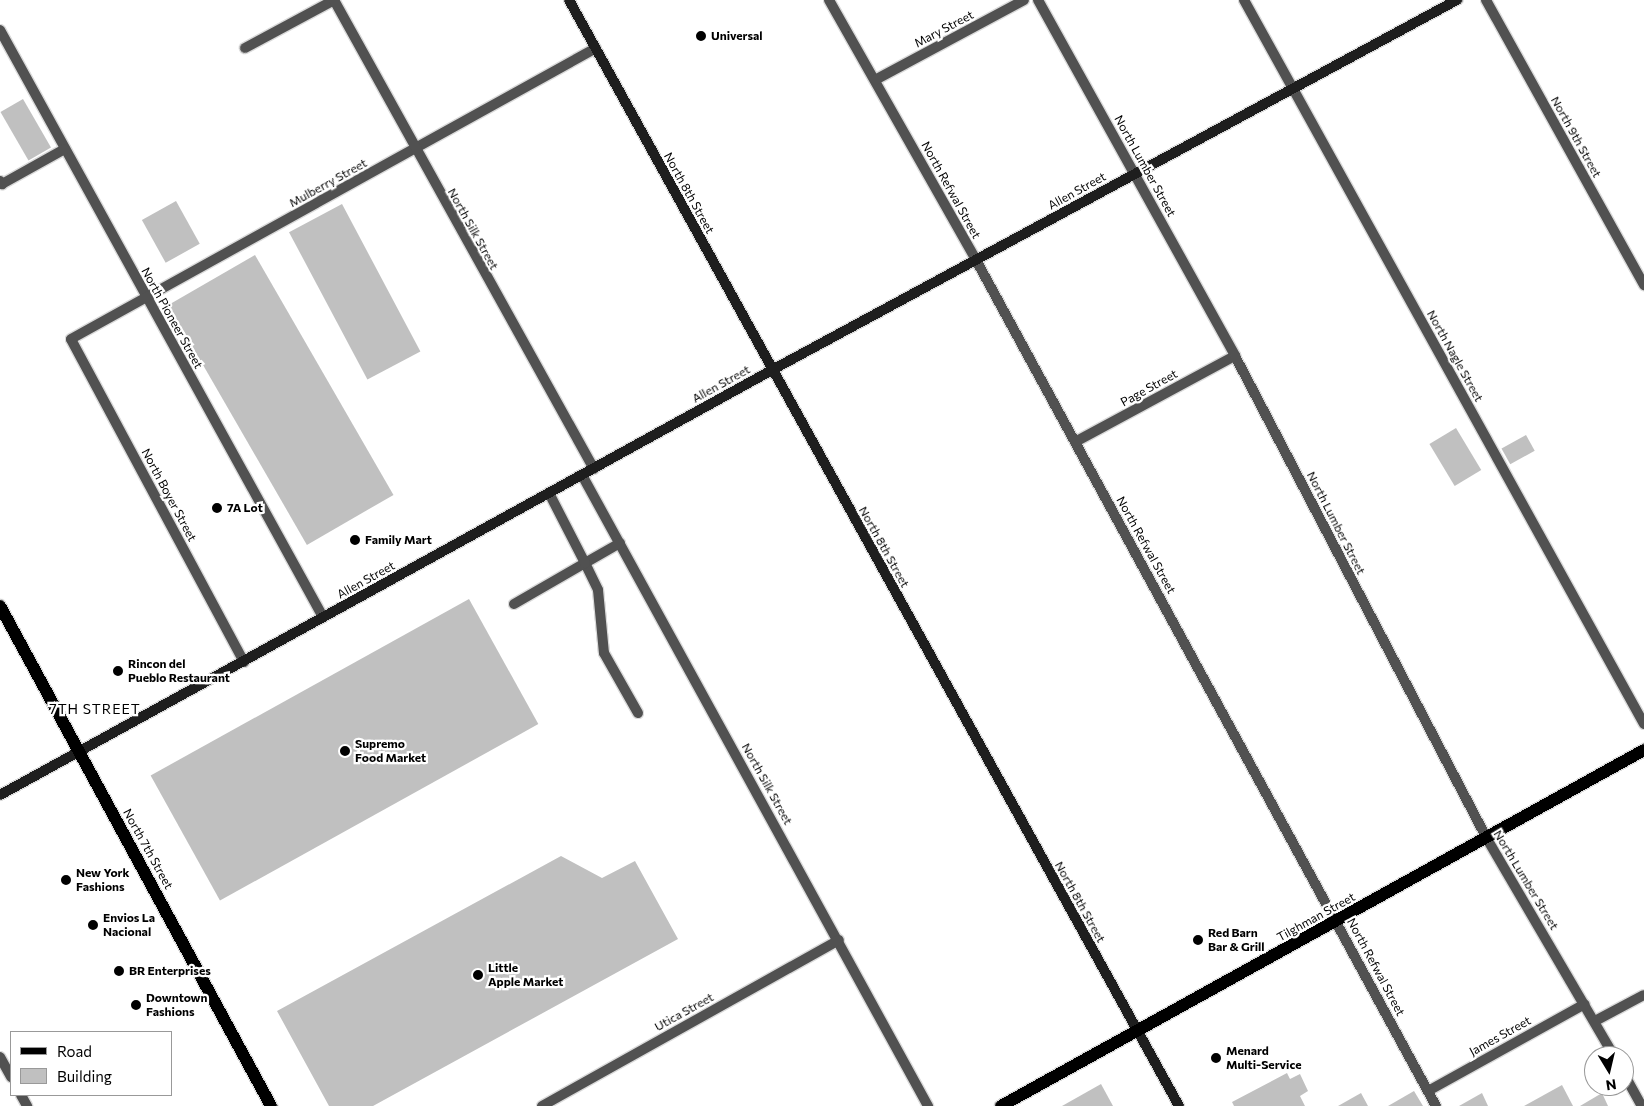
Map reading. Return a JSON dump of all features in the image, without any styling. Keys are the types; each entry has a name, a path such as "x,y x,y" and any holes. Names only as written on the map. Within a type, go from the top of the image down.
{"main road":[{"name":"North 7th Street","path":"0,606 271,1106"},
{"name":"Tilghman Street","path":"1001,1106 1644,750"}],"street":[{"path":"246,48 334,0"},
{"name":"North Silk Street","path":"334,0 414,150 594,469"},
{"name":"North 8th Street","path":"570,0 772,370 1179,1106"},
{"name":"North Refwal Street","path":"829,0 1076,442 1436,1106"},
{"name":"Mary Street","path":"875,80 1024,0"},
{"name":"North Lumber Street","path":"1038,0 1235,356 1486,837 1609,1046"},
{"name":"North Nagle Street","path":"1244,0 1644,724"},
{"name":"Allen Street","path":"0,796 772,370 1292,87 1457,0"},
{"name":"North 9th Street","path":"1486,0 1644,286"},
{"name":"North Pioneer Street","path":"0,30 323,617"},
{"name":"Mulberry Street","path":"71,339 596,48"},
{"path":"1,182 65,149"},
{"name":"North Boyer Street","path":"71,339 244,662"},
{"name":"Page Street","path":"1076,442 1235,356"},
{"name":"North Silk Street","path":"582,475 840,940 928,1106"},
{"path":"549,493 598,590 604,653 638,713"},
{"path":"514,604 620,543"},
{"name":"Utica Street","path":"542,1106 840,940"},
{"path":"1595,1021 1644,995"},
{"name":"James Street","path":"1428,1091 1585,1004"},
{"path":"0,1057 10,1075"},
{"path":"1634,1092 1642,1106"}],"building":[{"path":"23,99 51,147 28,160 0,112"},
{"path":"176,201 200,244 166,263 142,220"},
{"path":"342,204 420,351 367,380 289,232"},
{"path":"255,255 394,495 307,545 168,305"},
{"path":"1456,428 1481,470 1455,486 1429,444"},
{"path":"1526,435 1535,451 1510,464 1502,449"},
{"name":"Supremo Food Market","path":"469,599 538,724 220,901 151,775"},
{"name":"Little Apple Market","path":"561,856 602,878 635,861 678,939 373,1106 329,1106 277,1011"},
{"path":"1287,1073 1290,1079 1300,1074 1308,1091 1300,1096 1305,1106 1234,1106 1232,1102"},
{"path":"1101,1084 1113,1106 1062,1106"},
{"path":"1562,1085 1573,1106 1524,1106"},
{"path":"1414,1091 1423,1106 1388,1106"},
{"path":"1361,1093 1368,1106 1338,1106"},
{"path":"1482,1093 1488,1106 1459,1106"},
{"path":"1597,1096 1603,1096 1608,1106 1580,1106"}],"place":[{"name":"Universal","path":"701,36"},
{"name":"7A Lot","path":"217,508"},
{"name":"Family Mart","path":"355,540"},
{"name":"Rincon del Pueblo Restaurant","path":"118,671"},
{"name":"Supremo Food Market","path":"345,751"},
{"name":"New York Fashions","path":"66,880"},
{"name":"Envios La Nacional","path":"93,925"},
{"name":"Red Barn Bar & Grill","path":"1198,940"},
{"name":"BR Enterprises","path":"119,971"},
{"name":"Little Apple Market","path":"478,975"},
{"name":"Downtown Fashions","path":"136,1005"},
{"name":"Menard Multi-Service","path":"1216,1058"}],"district":[{"name":"7TH STREET","path":"95,709"}]}
